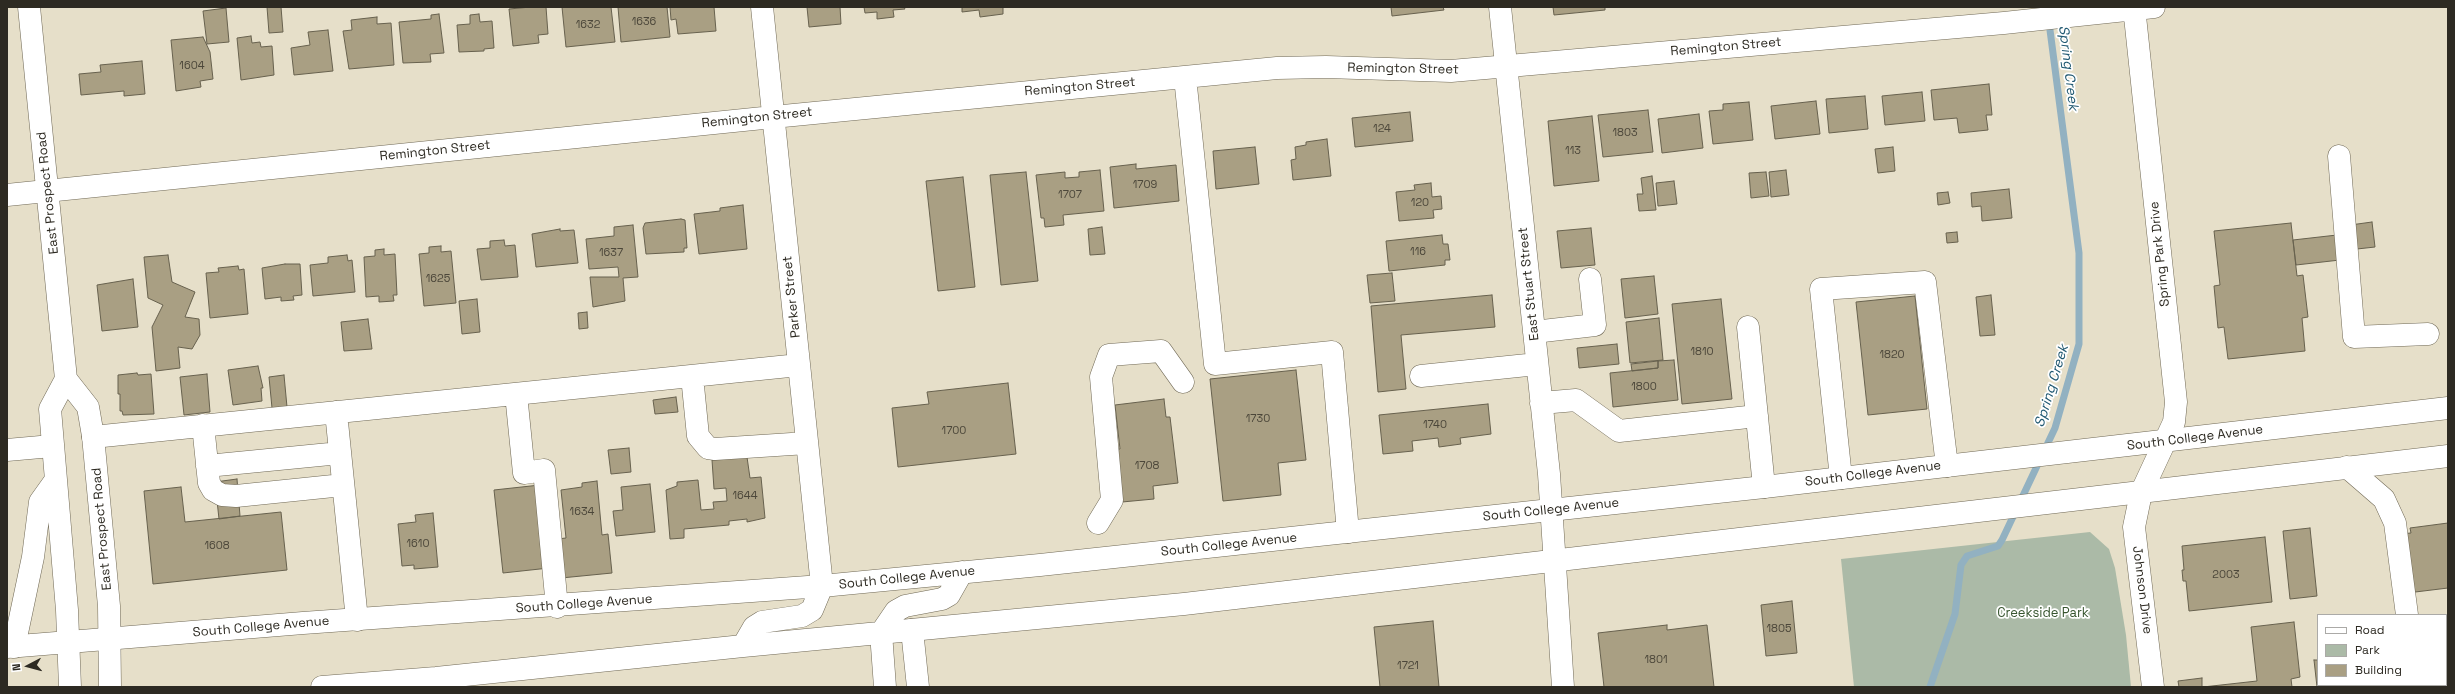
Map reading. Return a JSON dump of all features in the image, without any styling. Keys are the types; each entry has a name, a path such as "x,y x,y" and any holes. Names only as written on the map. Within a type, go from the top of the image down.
{"main road":[{"name":"East Prospect Road","path":"29,7 66,379 88,406 93,437 109,606 110,687"},
{"name":"Parker Street","path":"762,7 822,586"},
{"name":"East Stuart Street","path":"1500,7 1551,510 1563,687"},
{"name":"Remington Street","path":"7,195 773,117 1185,77 1298,68 1451,71 2004,23 2141,8"},
{"name":"Spring Park Drive","path":"2141,8 2176,402 2174,422 2141,493"},
{"path":"1185,77 1215,364 1332,352 1348,532"},
{"path":"2339,156 2354,337 2428,334"},
{"path":"1534,332 1595,326 1590,279"},
{"path":"1840,478 1821,289 1926,282 1947,466"},
{"path":"1748,327 1764,487"},
{"path":"1098,523 1112,500 1101,377 1109,355 1161,351 1183,382"},
{"path":"1421,376 1537,364"},
{"path":"93,437 799,365"},
{"path":"692,376 698,436 708,448 715,450 807,443"},
{"path":"66,379 50,409 66,597 70,687"},
{"path":"516,394 524,472 544,470 558,606"},
{"path":"1541,403 1576,400 1619,431 1757,416"},
{"name":"South College Avenue","path":"10,647 68,643 110,638 822,586 1348,532 1764,487 2011,458 2166,442 2448,408"},
{"path":"336,412 357,620"},
{"path":"203,425 207,466 213,490 222,495 236,496 343,485"},
{"path":"7,450 52,446"},
{"path":"207,466 340,453"},
{"path":"322,687 436,678 744,646 1184,604 1554,560 1999,510 2448,456"},
{"path":"2348,467 2384,499 2395,523 2407,614"},
{"path":"10,647 32,557 40,502 55,481"},
{"name":"Johnson Drive","path":"2141,493 2137,505 2135,534 2153,687"},
{"path":"886,687 881,633 896,611 905,606 942,599 950,595 962,572"},
{"path":"744,646 754,627 762,622 802,616 812,610 822,586"},
{"path":"912,630 918,687"}],"green space":[{"name":"Creekside Park","path":"2090,532 2109,549 2115,568 2126,635 2131,687 1854,687 1841,559"}],"building":[{"path":"267,7 281,7 283,32 269,33"},
{"path":"546,7 548,34 538,35 539,43 513,46 509,9"},
{"path":"562,7 611,7 615,42 566,47"},
{"path":"618,7 667,7 670,37 621,42"},
{"path":"670,7 714,7 716,31 678,34 676,19 671,20"},
{"path":"807,7 840,7 841,24 809,27"},
{"path":"864,7 904,7 905,9 893,10 894,17 877,19 877,12 865,13"},
{"path":"962,7 1003,7 1003,14 980,17 979,10 962,12"},
{"path":"1391,7 1443,7 1444,10 1392,16"},
{"path":"1553,7 1605,7 1605,10 1554,15"},
{"path":"226,8 229,42 207,44 203,11"},
{"path":"439,14 444,53 430,54 431,62 403,63 399,22 431,19 431,15"},
{"path":"479,14 480,22 492,21 494,48 484,49 484,51 459,52 457,25 470,24 470,15"},
{"path":"377,17 377,24 391,23 394,65 349,69 343,31 352,30 351,20"},
{"path":"328,30 333,71 294,75 291,48 310,45 308,32"},
{"path":"251,36 252,43 260,42 261,47 272,46 274,75 241,80 237,38"},
{"path":"203,37 210,52 213,79 200,81 201,87 176,91 171,40"},
{"path":"142,61 145,94 124,96 124,91 81,95 79,74 101,72 100,65"},
{"path":"1989,84 1992,115 1986,115 1988,130 1959,133 1957,118 1934,120 1931,90"},
{"path":"1922,92 1925,121 1885,125 1882,96"},
{"path":"1865,96 1868,129 1829,133 1826,99"},
{"path":"1816,101 1820,134 1775,139 1771,106"},
{"path":"1749,102 1753,140 1713,144 1709,111 1723,110 1723,104"},
{"path":"1648,110 1653,152 1603,157 1598,115"},
{"path":"1410,112 1413,141 1355,147 1352,118"},
{"path":"1699,114 1703,148 1662,153 1658,119"},
{"path":"1592,116 1599,181 1554,186 1548,121"},
{"path":"1327,139 1331,176 1293,180 1291,160 1296,159 1295,147 1306,145 1306,142"},
{"path":"1255,147 1259,184 1216,189 1213,151"},
{"path":"1893,147 1895,171 1878,173 1875,149"},
{"path":"1136,164 1136,169 1176,165 1179,201 1114,208 1110,167"},
{"path":"1100,170 1104,211 1063,215 1064,225 1045,227 1044,218 1041,218 1036,175 1065,172 1065,178 1079,177 1079,172"},
{"path":"1786,170 1789,195 1771,197 1769,172"},
{"path":"1026,172 1038,281 1001,285 990,175"},
{"path":"1766,172 1769,196 1751,198 1749,173"},
{"path":"1652,176 1656,210 1639,211 1637,194 1643,194 1641,178"},
{"path":"963,177 975,287 938,291 926,181"},
{"path":"1674,181 1677,204 1658,206 1656,183"},
{"path":"1431,183 1432,197 1441,196 1442,209 1433,210 1434,218 1399,221 1396,192 1415,190 1414,185"},
{"path":"2009,189 2012,218 1982,221 1981,206 1972,207 1971,193"},
{"path":"1948,192 1950,203 1938,205 1937,193"},
{"path":"743,205 747,249 699,254 694,214 720,211 720,208"},
{"path":"681,219 685,220 687,248 684,248 684,252 646,254 643,228 645,223"},
{"path":"2372,222 2375,247 2339,251 2340,260 2296,265 2293,240 2337,235 2336,227"},
{"path":"2291,223 2297,276 2303,275 2308,317 2302,318 2305,351 2228,359 2224,327 2218,328 2214,286 2220,285 2214,231"},
{"path":"633,225 638,277 623,278 625,301 593,307 590,277 619,277 618,267 589,269 586,239 614,236 614,227"},
{"path":"1102,227 1105,254 1090,255 1088,229"},
{"path":"1591,228 1595,265 1561,268 1557,231"},
{"path":"560,229 560,231 574,230 578,263 536,267 532,234"},
{"path":"1957,232 1958,242 1947,243 1946,233"},
{"path":"1442,235 1443,244 1448,244 1450,260 1445,260 1445,265 1389,271 1386,241"},
{"path":"504,240 505,246 515,245 518,277 481,280 477,249 490,248 490,241"},
{"path":"441,246 441,252 451,251 456,303 424,306 419,254 429,253 429,247"},
{"path":"384,249 384,255 395,254 397,295 393,295 394,301 379,302 379,296 366,297 364,257 375,256 375,250"},
{"path":"168,255 172,282 195,292 185,317 199,319 200,335 192,349 178,347 180,368 156,371 152,327 163,305 148,298 144,257"},
{"path":"347,255 348,261 352,260 355,292 313,296 310,265 328,263 328,257"},
{"path":"285,264 300,264 302,295 293,296 294,300 281,301 281,297 265,299 262,268"},
{"path":"238,266 239,270 244,269 248,314 210,318 206,273 219,272 218,268"},
{"path":"1392,273 1395,301 1370,303 1367,275"},
{"path":"1654,276 1658,314 1625,318 1621,279"},
{"path":"133,279 138,327 102,331 97,285"},
{"path":"1492,295 1495,327 1401,335 1406,389 1378,392 1371,306"},
{"path":"1991,295 1995,335 1980,336 1976,297"},
{"path":"1915,296 1927,409 1868,415 1856,302"},
{"path":"477,299 480,332 462,334 459,301"},
{"path":"1721,299 1732,399 1682,404 1672,304"},
{"path":"587,312 588,328 579,329 578,313"},
{"path":"1659,318 1663,360 1630,363 1626,322"},
{"path":"368,319 372,349 344,351 341,322"},
{"path":"1617,344 1619,364 1579,368 1577,348"},
{"path":"1674,360 1678,400 1613,407 1610,373 1658,368 1658,361"},
{"path":"1658,361 1658,368 1632,371 1631,364"},
{"path":"258,366 263,388 261,388 262,401 233,405 228,370"},
{"path":"1296,370 1306,460 1278,463 1281,495 1223,501 1210,379"},
{"path":"137,373 138,375 151,374 154,414 123,415 122,411 120,411 118,375"},
{"path":"207,374 210,412 184,415 180,377"},
{"path":"284,375 287,407 272,408 269,377"},
{"path":"1008,383 1016,454 898,467 892,408 929,404 927,392"},
{"path":"676,397 678,412 655,414 653,400"},
{"path":"1164,399 1166,417 1170,417 1178,483 1153,486 1154,499 1122,502 1117,449 1120,449 1115,405"},
{"path":"1488,404 1491,434 1460,438 1461,444 1439,447 1438,438 1412,441 1413,451 1383,454 1379,415"},
{"path":"629,448 631,472 611,474 608,450"},
{"path":"747,457 750,478 761,477 765,518 747,522 747,519 729,521 729,525 684,529 684,538 670,539 666,490 677,486 677,482 698,480 701,510 714,509 713,502 727,501 726,488 714,489 712,460"},
{"path":"237,479 240,516 219,519 215,482"},
{"path":"597,481 602,535 608,534 612,573 561,578 557,539 566,538 561,490 582,487 582,483"},
{"path":"650,484 655,532 616,536 613,511 623,510 621,487"},
{"path":"540,485 549,568 503,573 494,490"},
{"path":"181,487 185,522 281,512 287,570 153,584 144,491"},
{"path":"433,513 438,567 414,569 414,565 402,566 398,524 416,522 415,515"},
{"path":"2448,523 2448,588 2407,593 2399,534 2411,533 2410,528"},
{"path":"2310,528 2317,596 2290,599 2283,531"},
{"path":"2265,537 2272,602 2189,611 2186,581 2183,581 2182,570 2184,570 2182,546"},
{"path":"1792,601 1797,653 1766,656 1761,605"},
{"path":"1433,621 1439,687 1380,687 1374,627"},
{"path":"2294,622 2300,677 2291,679 2292,687 2203,687 2257,681 2251,627"},
{"path":"1667,625 1667,630 1707,625 1714,687 1604,687 1598,633"},
{"path":"2314,660 2317,660 2317,686 2371,686 2371,687 2317,687"},
{"path":"2202,678 2202,687 2179,687 2178,681"}],"waterway":[{"name":"Spring Creek","path":"1930,687 1955,614 1961,565 1967,556 1998,546 2002,540 2055,428 2079,344 2079,253 2047,7"}]}
